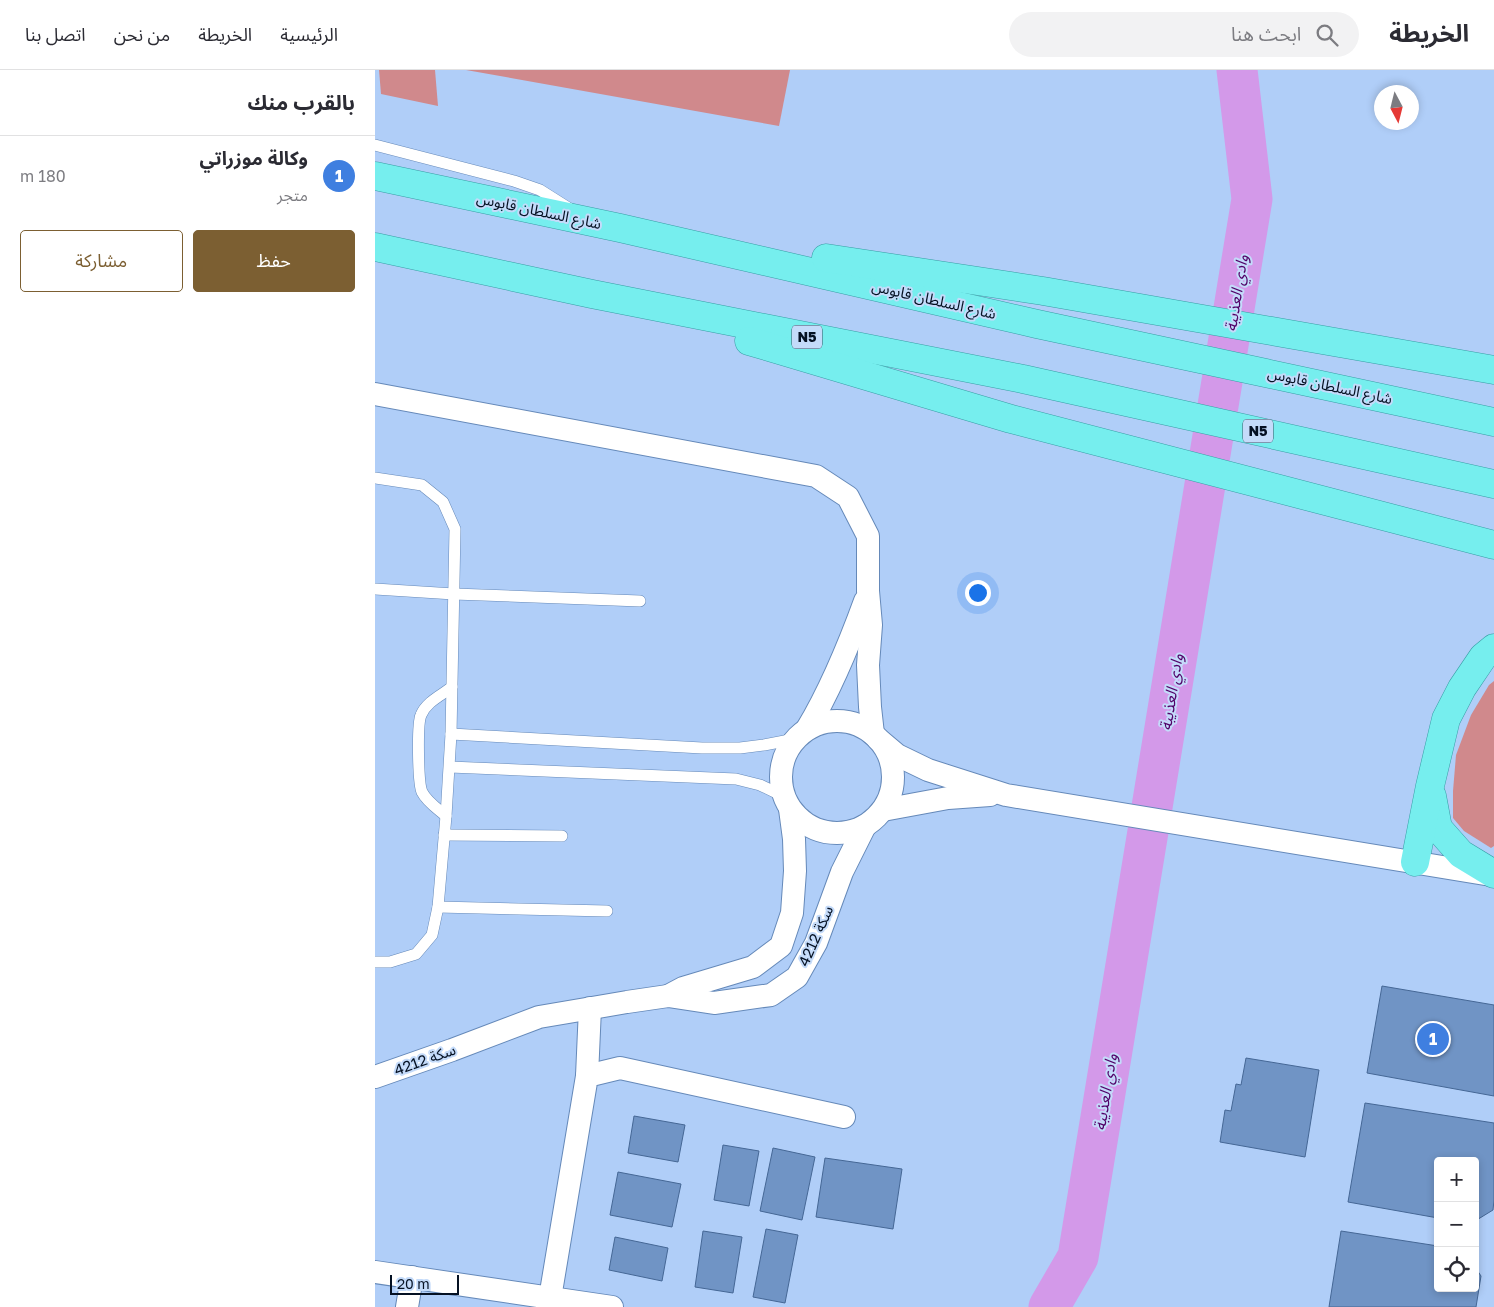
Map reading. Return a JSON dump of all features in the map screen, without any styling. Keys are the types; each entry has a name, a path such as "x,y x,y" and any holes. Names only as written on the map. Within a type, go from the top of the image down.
{"highway":[{"name":"شارع السلطان قابوس","path":"375,176 585,220 1037,324 1494,422"},
{"path":"620,228 1043,291 1494,370"},
{"name":"N5","path":"375,247 592,294 1023,379 1494,483"},
{"path":"592,294 1011,419 1485,543"},
{"path":"1415,862 1445,719 1462,688 1483,657 1494,648"},
{"path":"1430,786 1438,828 1461,854 1494,875"}],"street":[{"path":"375,394 816,476 848,497 868,536 868,591 871,625 868,665 870,707 876,737 887,752 892,766 893,781 890,796 883,810 872,821 853,831 829,833 814,829 800,821 787,803 780,781 781,765 786,751 801,734 822,703 853,632 868,591"},
{"path":"801,734 822,723 837,721 852,723 867,729 897,755 928,770 1006,795 1494,875"},
{"path":"883,810 948,798 1006,795"},
{"name":"سكة 4212","path":"668,996 683,988 753,967 781,946 792,913 795,871 794,839 787,803"},
{"name":"سكة 4212","path":"375,1077 539,1017 668,996 714,1003 771,995 797,977 816,943 842,872 865,826"},
{"path":"550,1298 587,1076 590,1008"},
{"path":"587,1076 620,1068 844,1117"},
{"path":"375,1272 613,1307"},
{"path":"407,1307 412,1277"}],"lane":[{"path":"375,145 514,181 540,190 585,220"},
{"path":"375,478 422,484 443,502 455,529 451,734 438,907 432,936 416,954 390,962 375,962"},
{"path":"375,589 640,601"},
{"path":"446,816 429,802 421,791 419,776 419,726 420,715 426,706 452,687"},
{"path":"451,734 703,748 740,748 764,745 801,734"},
{"path":"449,768 736,779 760,785 787,803"},
{"path":"444,835 562,836"},
{"path":"438,907 607,911"}],"shaded area":[{"path":"379,70 435,70 438,106 381,94"},
{"path":"466,70 790,70 779,126"},
{"path":"1494,681 1494,846 1491,848 1464,831 1453,818 1453,791 1456,755 1471,715 1489,685"}],"building":[{"path":"1382,986 1494,1005 1494,1096 1367,1073"},
{"path":"1246,1058 1319,1070 1305,1157 1220,1142 1225,1110 1231,1111 1236,1084 1241,1085"},
{"path":"1365,1103 1494,1123 1493,1210 1479,1219 1479,1157 1434,1157 1434,1217 1348,1202"},
{"path":"634,1116 685,1125 678,1162 628,1153"},
{"path":"723,1145 759,1151 749,1206 714,1200"},
{"path":"773,1148 815,1157 802,1220 760,1211"},
{"path":"825,1158 902,1169 893,1229 816,1217"},
{"path":"618,1172 681,1184 672,1227 610,1215"},
{"path":"766,1229 798,1235 785,1303 753,1297"},
{"path":"703,1231 742,1237 733,1293 695,1287"},
{"path":"1341,1231 1434,1245 1434,1292 1478,1292 1476,1307 1329,1307"},
{"path":"615,1237 668,1248 662,1281 609,1270"}],"waterway":[{"name":"وادي العذيبة","path":"1049,1307 1078,1257 1252,199 1237,70"}],"place":[{"name":"وكالة موزراتي","path":"1433,1039"}]}
